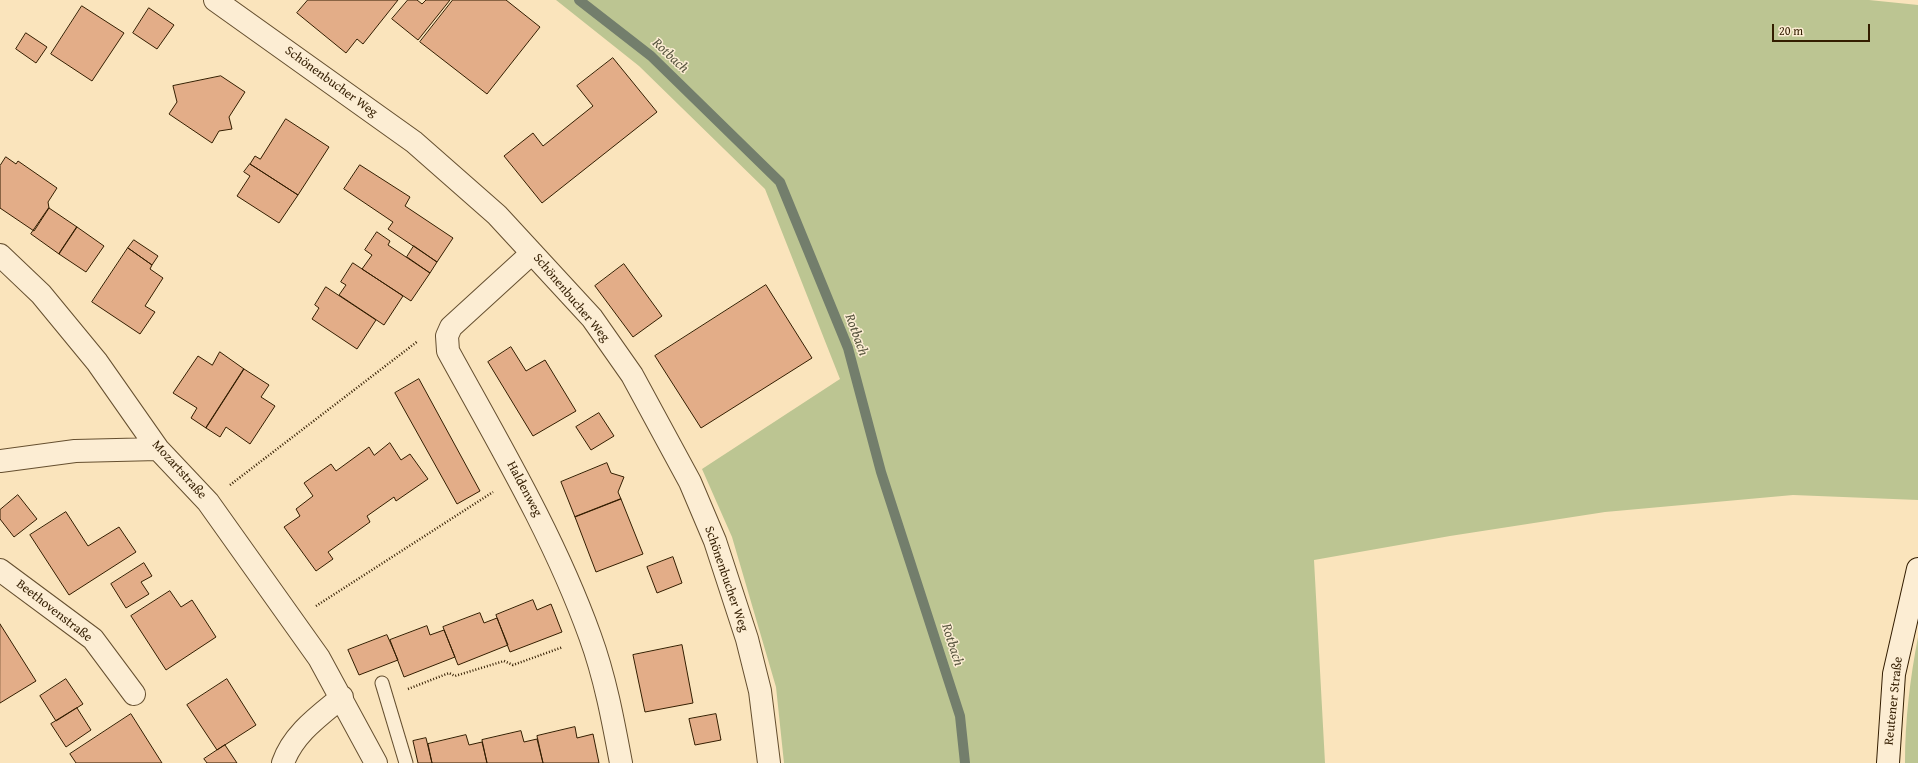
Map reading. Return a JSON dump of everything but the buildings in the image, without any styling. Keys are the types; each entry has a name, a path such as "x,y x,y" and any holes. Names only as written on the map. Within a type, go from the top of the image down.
{"street":[{"name":"Schönenbucher Weg","path":"215,0 414,142 497,215 592,318 632,375 690,482 715,541 747,640 760,691 769,763"},
{"path":"447,336 451,327 532,253"},
{"name":"Mozartstraße","path":"0,255 41,294 92,356 158,449 208,502 319,658 342,697 376,763"},
{"name":"Haldenweg","path":"447,336 448,351 546,531 590,637 611,708 621,763"},
{"path":"0,461 75,451 158,449"},
{"name":"Reutener Straße","path":"1888,763 1894,674 1918,569"},
{"name":"Beethovenstraße","path":"0,570 93,639 134,694"},
{"path":"282,763 287,750 312,720 342,697"}],"lane":[{"path":"382,683 406,763"}],"path":[{"path":"208,502 423,337 447,336"},
{"path":"293,621 517,477"},
{"path":"387,697 449,673 455,676 504,661 513,665 590,637"}],"green space":[{"path":"556,0 1869,0 1918,5 1918,500 1793,495 1605,512 1450,536 1314,560 1325,763 784,763 776,687 732,537 702,469 840,379 765,189 639,66"},
{"path":"1918,637 1918,763 1905,763 1908,700"}],"waterway":[{"name":"Rotbach","path":"579,0 651,56 780,182 848,348 881,472 960,716 965,763"}]}
